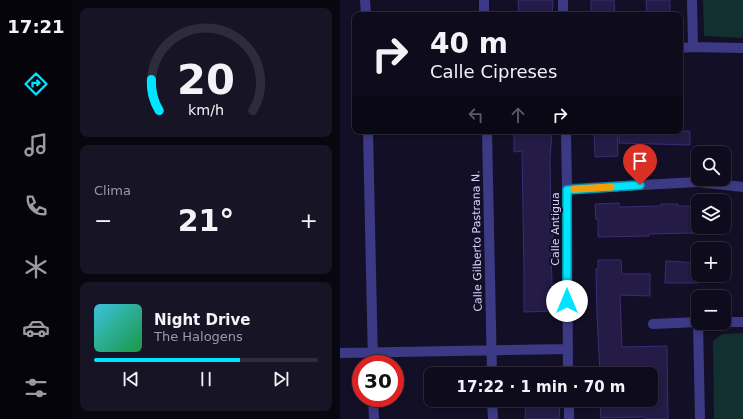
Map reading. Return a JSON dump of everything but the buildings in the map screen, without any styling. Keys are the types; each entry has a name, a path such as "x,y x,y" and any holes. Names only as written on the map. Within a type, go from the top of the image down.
{"street":[{"path":"365,0 366,12"},
{"path":"484,0 484,12"},
{"path":"563,0 563,12"},
{"path":"692,0 693,47"},
{"path":"683,48 743,48"},
{"path":"368,134 372,352"},
{"name":"Calle Gilberto Pastrana N.","path":"487,134 492,367"},
{"name":"Calle Antigua","path":"566,134 568,367"},
{"path":"567,190 698,182 743,187"},
{"path":"731,322 743,322"},
{"path":"653,324 691,323"},
{"path":"698,330 700,419"},
{"path":"340,353 567,349"},
{"path":"373,407 374,419"},
{"path":"492,407 493,419"},
{"path":"569,407 569,419"}],"green space":[{"path":"703,0 743,0 743,38 704,36"},
{"path":"743,333 743,419 714,419 713,341 722,334"}],"slow traffic":[{"path":"574,189 611,187"}],"route":[{"path":"567,301 567,190 640,185"}]}
